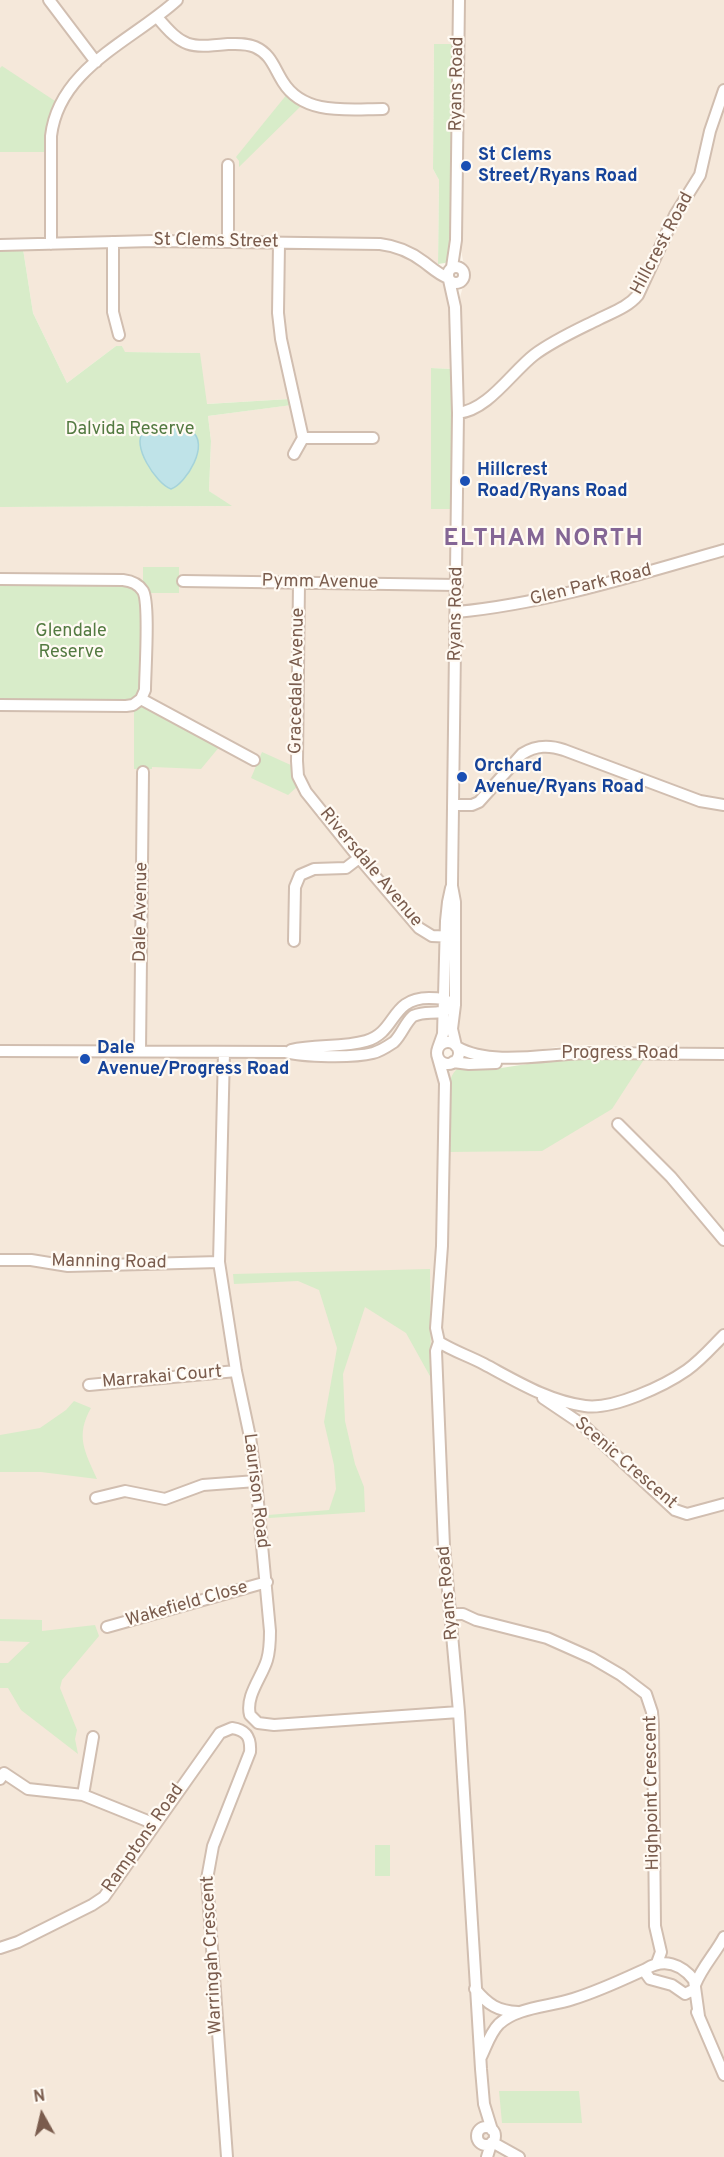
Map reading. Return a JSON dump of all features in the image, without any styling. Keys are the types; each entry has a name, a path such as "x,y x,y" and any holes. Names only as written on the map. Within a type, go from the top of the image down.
{"street":[{"path":"49,0 96,62"},
{"path":"51,244 51,136 58,106 70,87 96,62 177,0"},
{"name":"Ryans Road","path":"459,0 456,240 450,274 455,307 459,413 455,805 452,886 455,902 444,998 443,1034 438,1053 445,1083 442,1246 436,1328 439,1342 436,1351 443,1523 459,1712 480,2060 484,2104 492,2130"},
{"path":"157,17 171,33 187,44 204,47 239,44 258,48 272,61 290,91 304,102 328,109 383,109"},
{"name":"Hillcrest Road","path":"459,413 479,407 516,370 543,349 616,311 638,295 675,215 700,175 710,131 724,90"},
{"path":"228,165 228,242"},
{"name":"Ryans Road","path":"455,307 463,275 456,240"},
{"path":"112,242 113,312 119,336"},
{"name":"St Clems Street","path":"0,245 112,242 388,245 403,250 450,274 460,268 463,275"},
{"path":"279,244 278,314 281,339 303,438 294,454"},
{"path":"303,438 373,438"},
{"name":"Glen Park Road","path":"457,612 568,594 724,550"},
{"path":"0,579 123,580 141,587 145,595 146,606 145,690 141,699 133,705 0,705"},
{"name":"Pymm Avenue","path":"183,582 457,585"},
{"name":"Gracedale Avenue","path":"298,583 298,778"},
{"path":"141,699 254,761"},
{"path":"455,805 472,805 479,802 522,754 543,746 564,750 700,801 724,805"},
{"name":"Dale Avenue","path":"140,1051 143,772"},
{"name":"Riversdale Avenue","path":"298,778 306,792 358,858 422,930 432,936 450,937"},
{"path":"294,940 295,887 300,875 314,869 346,868 358,858"},
{"name":"Ryans Road","path":"450,937 455,1005 452,1029 457,1047"},
{"path":"0,1051 285,1052 302,1055 358,1055 376,1052 399,1037 413,1016 424,1013 443,1013 455,1005 444,998 423,998 410,1001 399,1010 382,1032 369,1040 303,1047 285,1052"},
{"path":"446,1042 457,1047 458,1056 453,1062 446,1064 438,1053 446,1042"},
{"name":"Progress Road","path":"457,1047 474,1055 517,1058"},
{"name":"Laurison Road","path":"224,1052 219,1262 256,1481 267,1582 270,1647 249,1702 250,1715 258,1723 274,1725 459,1712"},
{"name":"Progress Road","path":"453,1062 486,1063 517,1058 588,1053 724,1054"},
{"name":"Ryans Road","path":"445,1083 453,1062"},
{"path":"618,1124 671,1177 724,1240"},
{"name":"Manning Road","path":"0,1260 31,1260 68,1266 219,1262"},
{"path":"439,1342 450,1349 464,1353 533,1391 586,1406 613,1403 677,1376 698,1362 724,1335"},
{"name":"Marrakai Court","path":"89,1384 236,1371"},
{"name":"Scenic Crescent","path":"533,1391 583,1425 675,1510 687,1514 724,1504"},
{"path":"96,1498 125,1491 165,1500 203,1485 256,1481"},
{"name":"Wakefield Close","path":"107,1627 267,1582"},
{"name":"Highpoint Crescent","path":"452,1614 463,1614 476,1620 547,1638 568,1646 621,1675 646,1694 653,1724 655,1926 661,1952 651,1970"},
{"path":"453,1629 476,1620"},
{"name":"Ramptons Road","path":"0,1948 18,1942 104,1897 220,1733 232,1728 239,1729"},
{"name":"Warringah Crescent","path":"227,2157 207,1879 213,1846 250,1752 250,1738 239,1729"},
{"path":"83,1795 93,1737"},
{"path":"2,1774 21,1786 35,1791 83,1795 155,1824"},
{"name":"Highpoint Crescent","path":"657,1936 675,1966 691,1976 699,2016 724,2074"},
{"path":"651,1970 672,1985 692,1989 700,1972 724,1937"},
{"path":"475,1989 492,2006 505,2012 519,2012 573,1999 651,1970 675,1966 692,1968 712,1957"},
{"path":"480,2060 494,2029 504,2020 519,2012"},
{"name":"Ryans Road","path":"484,2104 479,2136 485,2157"},
{"path":"492,2143 495,2136 492,2130 486,2128 479,2136 482,2144 492,2143 519,2157"},
{"name":"Ryans Road","path":"485,2157 492,2143"}],"shaded area":[{"path":"0,0 454,0 454,44 434,44 433,169 439,180 438,264 411,248 0,241"},
{"path":"463,0 724,0 724,1047 704,1050 703,1047 589,1045 525,1052 483,1053 460,1044 455,1034 458,1003 464,439 460,297 466,276 461,250"},
{"path":"107,246 376,249 392,251 405,256 445,281 449,289 452,369 432,368 431,508 453,509 449,845 443,923 440,1033 435,1050 436,1060 444,1065 486,1069 509,1068 567,1058 724,1058 724,2157 0,2157 0,507 230,506 209,491 211,441 208,416 291,405 290,399 206,404 199,353 124,352 122,346 116,346 67,383 33,313 23,249"}],"green space":[{"path":"434,44 454,44 451,251 449,260 438,264 439,180 433,169"},
{"path":"2,66 55,101 48,122 47,152 0,152 0,68"},
{"path":"288,93 303,104 239,167 236,157"},
{"name":"Dalvida Reserve","path":"23,249 33,313 67,383 116,346 122,346 125,352 200,353 207,404 290,399 292,405 208,416 211,441 209,491 232,506 0,507 0,250"},
{"path":"431,368 452,369 453,509 431,509"},
{"path":"143,567 179,567 179,593 147,593 143,585"},
{"name":"Glendale Reserve","path":"0,582 124,584 139,590 143,602 141,693 132,702 0,702"},
{"path":"139,706 220,746 201,769 152,767 152,769 134,769 134,708"},
{"path":"262,752 293,766 298,786 288,795 251,778"},
{"path":"567,1058 645,1058 612,1109 542,1151 449,1152 448,1093 454,1073 460,1067 501,1068"},
{"path":"430,1269 431,1378 406,1333 365,1307 343,1374 345,1421 355,1464 364,1487 365,1512 269,1518 268,1515 329,1510 336,1489 334,1465 324,1422 337,1348 319,1290 298,1281 234,1284 233,1274"},
{"path":"74,1401 91,1408 86,1418 83,1436 86,1452 97,1479 41,1472 0,1472 0,1435 40,1428 66,1410"},
{"path":"0,1619 42,1620 42,1631 95,1625 99,1636 62,1680 60,1688 77,1730 75,1739 78,1754 21,1710 8,1688 0,1688 0,1663 8,1663 30,1642 0,1641"},
{"path":"375,1845 390,1845 390,1876 375,1876"},
{"path":"499,2091 579,2091 582,2123 502,2123"}],"water":[{"path":"163,427 188,429 196,437 198,444 194,463 189,472 177,486 171,489 158,480 152,472 142,454 140,445 144,432"}],"place":[{"name":"St Clems Street/Ryans Road","path":"466,166"},
{"name":"Hillcrest Road/Ryans Road","path":"465,481"},
{"name":"Orchard Avenue/Ryans Road","path":"462,777"},
{"name":"Dale Avenue/Progress Road","path":"85,1059"}],"district":[{"name":"ELTHAM NORTH","path":"544,540"}]}
